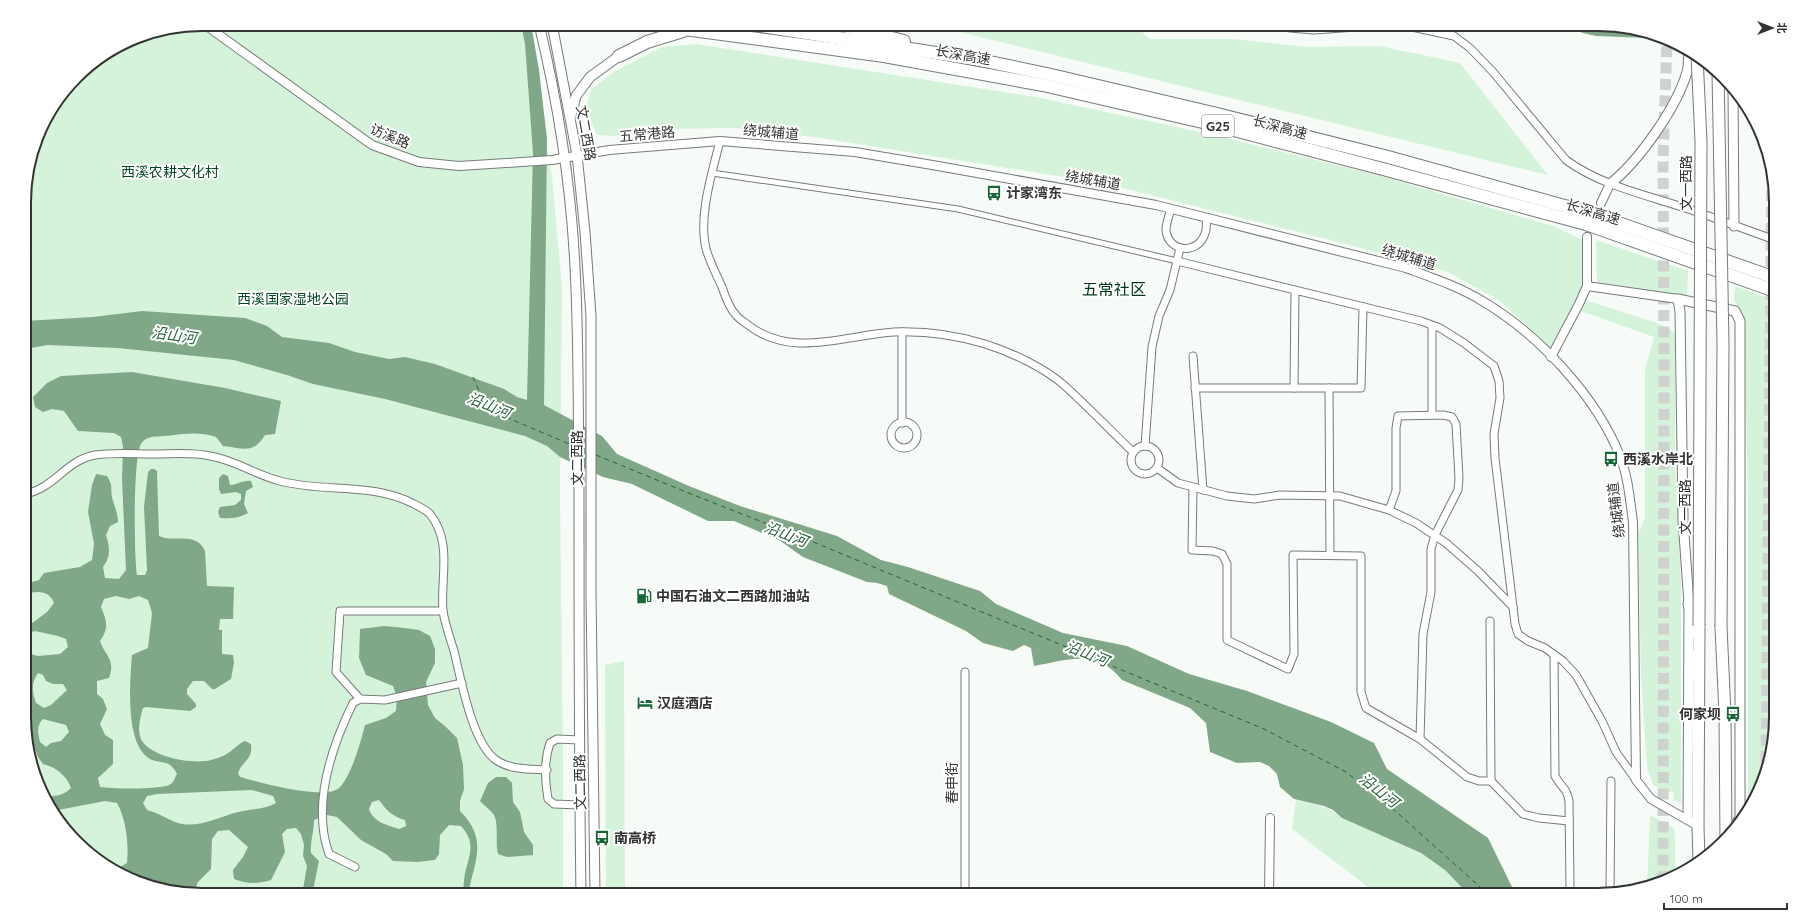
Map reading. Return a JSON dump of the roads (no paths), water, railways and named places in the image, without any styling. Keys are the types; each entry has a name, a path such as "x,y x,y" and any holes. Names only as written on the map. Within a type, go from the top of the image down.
{"highway":[{"path":"619,56 647,42 685,31"},
{"name":"长深高速","path":"696,31 884,56 1028,82 1211,124 1586,224 1769,289"},
{"name":"长深高速","path":"793,31 975,59 1055,75 1388,156 1590,213 1769,276"},
{"path":"863,31 975,59"}],"main road":[{"name":"文二西路","path":"541,31 548,61 564,158 572,219 576,268 578,368 579,805 581,888"},
{"name":"文二西路","path":"553,31 577,156 588,275 592,373 591,552 595,888"},
{"path":"570,120 576,96 590,77 619,56"},
{"path":"1610,184 1624,173 1673,106 1687,71 1688,57"},
{"name":"文一西路","path":"1697,63 1701,141 1699,855"},
{"path":"1718,80 1723,336 1721,627 1726,830"},
{"path":"1733,97 1734,226"},
{"path":"1688,819 1690,677 1689,604 1683,520 1680,312 1678,299 1735,312 1740,321 1741,810"},
{"path":"1689,604 1699,643 1690,677"}],"street":[{"name":"访溪路","path":"214,31 372,145 419,162 459,166 552,160 577,156"},
{"path":"1431,31 1454,36 1470,48 1493,72 1566,160 1579,169 1610,184 1769,238"},
{"path":"720,141 712,173 704,219 707,251 724,292 736,315 759,333 782,342 805,344 902,332 934,334 984,344 1008,352 1047,373 1065,386 1133,452"},
{"name":"五常港路","path":"577,156 609,150 720,141"},
{"name":"绕城辅道","path":"720,141 855,152 1171,209 1406,268 1445,282 1484,301 1523,329 1579,386 1604,420 1621,457 1628,488 1633,522 1636,780"},
{"path":"712,173 958,209 1421,321 1464,343 1494,366 1499,381 1500,398 1494,434 1513,607 1518,634 1563,661 1576,675 1616,752 1651,799 1698,826"},
{"path":"1601,203 1610,184"},
{"path":"1171,209 1166,231 1169,241 1176,247 1191,249 1199,244 1205,234 1207,218"},
{"path":"1550,357 1580,304 1587,286 1587,237"},
{"path":"1145,446 1152,347 1159,316 1170,290 1180,248"},
{"path":"1587,286 1678,299"},
{"path":"1294,388 1295,291"},
{"path":"1196,388 1361,388 1363,307"},
{"path":"1432,326 1432,415"},
{"path":"902,332 902,423"},
{"path":"1193,356 1203,490"},
{"path":"1329,388 1330,555"},
{"path":"1389,510 1396,491 1396,428 1398,416 1432,415 1452,417 1456,424 1459,478 1458,490 1435,535 1432,549 1430,592 1423,634 1420,739"},
{"path":"1141,446 1154,449 1158,456 1159,464 1157,468 1150,474 1145,475 1137,472 1133,469 1130,460 1133,452 1141,446"},
{"path":"31,492 37,491 54,481 68,468 83,458 113,453 210,456 280,481 311,486 376,491 406,500 429,513 435,522 444,545 443,611 473,722 488,752 494,758 510,766 547,770"},
{"path":"1157,468 1178,483 1227,496 1254,500 1280,495 1329,495 1340,496 1389,510 1416,523 1446,543 1478,571 1513,607"},
{"path":"1193,488 1192,550 1213,551 1222,554 1227,564 1227,640 1288,669 1294,654 1293,555 1361,556 1361,692 1366,708 1420,739 1467,777 1479,781 1491,781"},
{"path":"443,611 340,611 336,672 360,698 385,700 462,683"},
{"path":"1490,621 1491,781 1523,814 1538,818 1569,821"},
{"path":"1554,655 1554,776 1559,785 1568,792 1570,888"},
{"name":"春申街","path":"965,672 965,888"},
{"path":"355,867 329,854 322,828 328,766 348,714 353,704 360,698"},
{"path":"579,805 554,804 548,799 547,751 550,743 557,740 580,740"},
{"path":"1610,888 1611,781"},
{"path":"1726,814 1737,817"},
{"path":"1269,888 1270,818"}],"water":[{"name":"沿山河","path":"522,31 532,31 539,70 547,139 544,405 602,436 617,454 689,486 740,506 837,536 881,560 908,567 980,591 996,604 1063,633 1127,646 1189,674 1247,691 1331,722 1374,743 1387,769 1488,838 1513,888 1462,888 1445,870 1421,853 1342,818 1333,810 1324,806 1294,799 1280,787 1277,774 1269,766 1260,762 1237,763 1210,752 1206,723 1190,708 1122,680 1102,663 1092,660 1070,659 1034,666 1031,648 1024,645 1013,651 983,643 966,631 889,594 887,586 867,582 803,557 779,540 734,521 708,521 632,484 603,477 560,457 547,446 525,436 385,399 313,384 234,360 118,348 48,345 31,348 31,321 93,317 142,311 245,318 267,326 282,337 329,343 355,352 389,359 405,357 435,364 504,389 517,397 527,400 533,153 525,44"},
{"path":"1578,31 1620,32 1645,38 1596,36"},
{"path":"132,372 225,388 281,401 275,434 265,435 261,441 252,448 242,449 223,446 216,437 197,434 152,437 146,439 141,444 138,453 135,487 137,575 145,575 147,570 144,507 148,472 151,469 154,469 157,471 159,536 196,541 205,551 207,586 234,587 233,619 220,619 219,630 222,630 222,654 233,655 234,663 231,679 215,689 212,689 204,681 193,681 187,689 187,694 196,704 196,707 190,711 143,708 139,727 141,739 153,751 162,755 194,761 214,759 225,755 245,741 251,744 251,749 249,757 238,773 240,777 306,792 331,791 339,788 348,776 365,725 386,718 396,711 397,697 393,686 366,675 359,658 360,629 384,626 419,630 430,636 435,649 435,663 426,682 428,705 435,718 457,738 463,765 464,789 460,801 460,811 469,822 477,841 476,861 470,888 463,888 465,873 470,854 470,843 466,832 461,826 449,825 440,835 439,854 435,860 417,862 393,861 386,854 361,840 337,817 327,815 314,820 311,853 319,861 313,888 303,888 307,866 303,856 304,845 301,834 296,828 287,829 282,834 285,852 271,880 257,883 248,883 234,879 233,870 243,857 248,847 229,830 218,831 212,839 211,869 198,882 196,888 191,888 169,885 147,879 121,867 127,863 128,856 125,824 117,803 105,801 59,810 51,796 65,793 71,788 64,776 52,767 43,764 38,757 32,741 31,654 38,656 60,654 68,647 66,639 35,631 31,632 31,624 47,612 54,603 49,596 42,592 31,593 31,582 39,580 44,573 80,567 92,560 94,544 88,512 92,485 96,474 107,476 109,480 118,519 118,522 110,526 106,535 109,555 103,567 105,578 119,579 126,570 122,479 123,447 121,437 114,433 78,431 64,411 52,409 43,412 35,407 33,397 47,383 61,376","holes":["116,596 129,599 139,596 148,600 152,613 148,648 132,655 130,709 135,737 140,748 151,760 171,765 177,774 174,781 166,786 125,789 100,787 98,778 113,764 113,740 105,735 100,724 107,709 103,699 97,694 97,681 109,678 111,672 111,662 100,641 106,628 105,616 101,607 104,599","38,673 43,675 46,681 53,684 63,684 67,690 51,705 44,708 36,703 33,691 34,680","43,719 66,725 69,732 61,741 51,743 46,747 40,742 38,730 39,724","252,790 273,796 276,803 266,807 234,813 202,823 188,825 178,823 147,810 143,803 147,796 157,794","379,800 390,813 405,820 406,826 399,829 377,820 369,809 372,802"]},
{"path":"223,474 228,476 230,485 251,481 253,487 246,491 244,504 248,513 234,518 220,518 218,512 220,507 235,505 241,500 241,494 236,492 221,494 219,489 219,478"},
{"path":"496,777 506,777 512,783 513,802 520,812 524,832 533,845 533,855 507,857 498,854 497,829 494,815 480,801 488,783"}],"tunnel":[{"path":"1663,875 1663,160 1667,46"},
{"path":"1587,237 1601,203"},
{"path":"1766,749 1769,468"}],"place":[{"name":"计家湾东","path":"994,193"},
{"name":"西溪水岸北","path":"1611,459"},
{"name":"中国石油文二西路加油站","path":"644,596"},
{"name":"汉庭酒店","path":"645,703"},
{"name":"何家坝","path":"1733,714"},
{"name":"南高桥","path":"602,838"}],"district":[{"name":"五常社区","path":"1114,289"}],"park label":[{"name":"西溪农耕文化村","path":"170,172"},
{"name":"西溪国家湿地公园","path":"293,299"}]}
